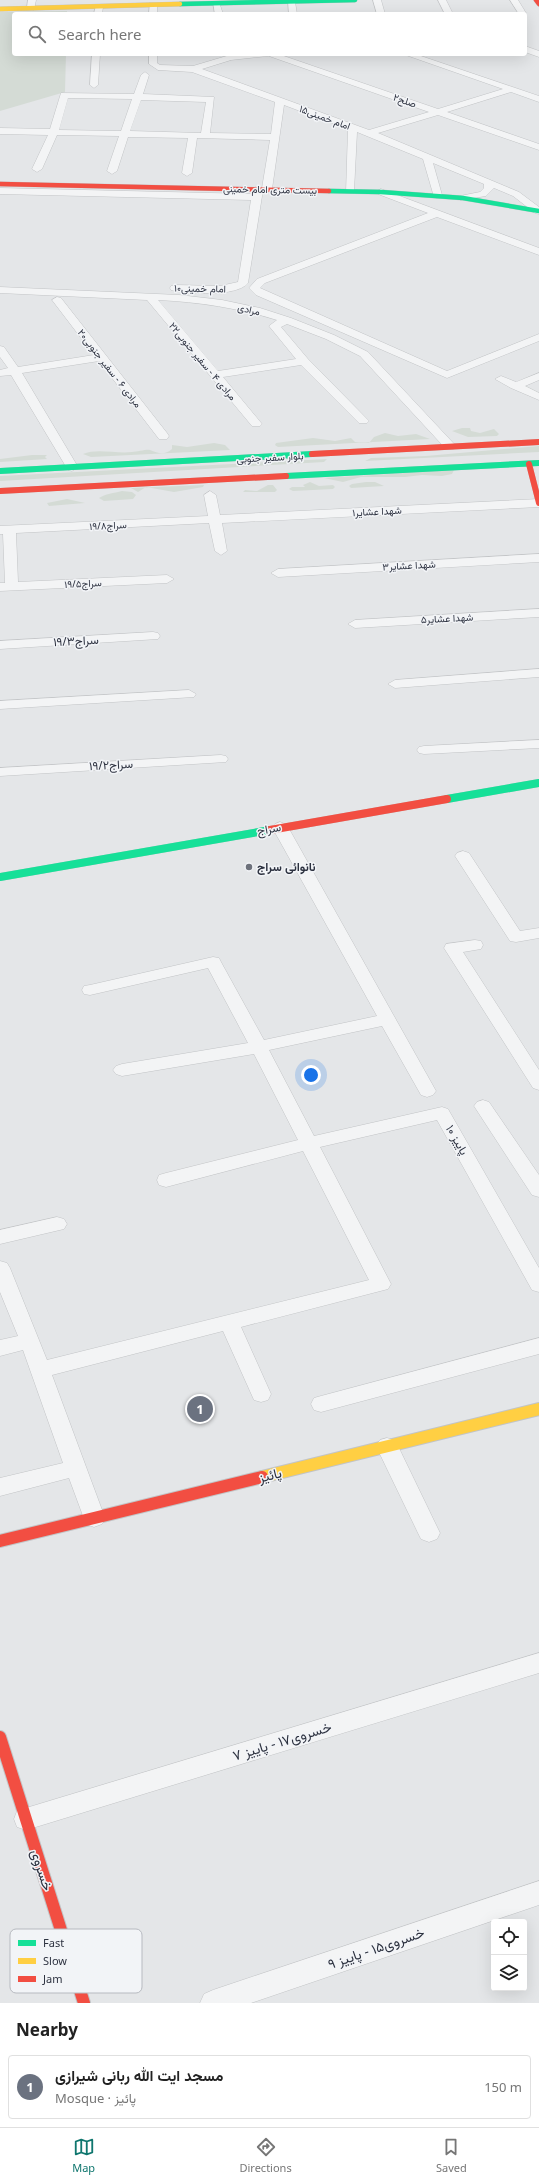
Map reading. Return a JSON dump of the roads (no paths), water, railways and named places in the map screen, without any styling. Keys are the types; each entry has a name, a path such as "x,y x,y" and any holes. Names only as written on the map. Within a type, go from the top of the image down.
{"street":[{"path":"0,9 31,4 89,3 99,10 150,6 216,4 227,2 356,0"},
{"path":"377,0 380,12"},
{"path":"442,0 448,12"},
{"path":"514,0 521,12"},
{"path":"536,0 539,4"},
{"path":"293,12 295,1"},
{"path":"216,4 218,12"},
{"path":"527,50 539,54"},
{"path":"94,85 96,56"},
{"name":"۱۵امام خمینی","path":"153,56 153,64 158,67 193,69 369,133 427,159 516,194 538,211"},
{"path":"193,69 229,56"},
{"name":"صلح۲","path":"275,56 440,111 539,147"},
{"path":"413,56 539,99"},
{"path":"112,171 145,75"},
{"path":"369,133 510,90"},
{"path":"37,169 53,133 64,95 211,99 205,136"},
{"name":"امام خمینی۱۰","path":"108,286 238,288 243,283 261,192 275,137 280,101"},
{"path":"349,191 353,128"},
{"path":"0,132 275,137"},
{"path":"187,173 193,136"},
{"path":"427,159 437,196"},
{"path":"463,198 483,194 489,189 489,183"},
{"path":"0,186 261,192"},
{"name":"بیست متری امام خمینی","path":"261,192 381,192 463,198 538,211"},
{"path":"381,192 539,252"},
{"path":"437,213 330,253 261,282 254,288 260,294 447,375 539,337"},
{"name":"مرادی","path":"0,290 150,297 222,303 256,310 287,320 330,337 364,354 450,446"},
{"name":"مرادی ۴ - سفیر جنوبی۲۲","path":"150,297 256,424"},
{"name":"مرادی ۶ - سفیر جنوبی۲۰","path":"57,300 163,436"},
{"path":"287,320 274,326 304,361 363,421"},
{"path":"0,349 15,371 72,467"},
{"path":"0,373 102,357"},
{"path":"214,375 304,361"},
{"path":"515,386 539,376"},
{"path":"501,379 539,397"},
{"name":"بلوار سفیر جنوبی","path":"0,491 345,463 450,446 539,442"},
{"name":"بلوار سفیر جنوبی","path":"0,471 72,467 345,463 539,463"},
{"path":"529,464 539,503"},
{"path":"210,495 221,551"},
{"name":"شهدا عشایر۱","path":"215,519 539,503"},
{"name":"سراج۱۹/۸","path":"4,530 215,519"},
{"path":"4,530 6,587"},
{"name":"شهدا عشایر۳","path":"278,573 539,558"},
{"name":"سراج۱۹/۵","path":"6,587 167,579"},
{"name":"شهدا عشایر۵","path":"355,624 539,613"},
{"name":"سراج۱۹/۳","path":"0,645 153,636"},
{"path":"395,684 539,673"},
{"path":"0,705 189,694"},
{"path":"424,750 539,744"},
{"name":"سراج۱۹/۲","path":"0,772 221,759"},
{"name":"سراج","path":"0,877 539,783"},
{"path":"280,827 427,1091"},
{"path":"463,856 516,937 539,933"},
{"path":"475,945 452,948 539,1084"},
{"path":"40,1370 230,1324 381,1284 260,1047 213,962 90,990"},
{"path":"122,1070 260,1047 388,1019"},
{"path":"483,1106 539,1190"},
{"name":"پاییز ۱۰","path":"310,1143 442,1113 539,1285"},
{"path":"166,1180 310,1143"},
{"path":"0,1237 57,1224"},
{"path":"0,1268 30,1341 94,1518"},
{"path":"230,1324 261,1394"},
{"path":"0,1348 30,1341"},
{"path":"321,1404 539,1346"},
{"name":"پائیز","path":"0,1541 539,1409"},
{"path":"387,1446 428,1533"},
{"path":"0,1487 76,1468"},
{"name":"خسروى۱۷ - پاییز ۷","path":"26,1819 539,1663"},
{"name":"خسروى","path":"0,1737 61,1929"},
{"name":"خسروى۱۵ - پاییز ۹","path":"213,2003 539,1892"},
{"name":"خسروى","path":"81,1993 84,2003"}],"place":[{"name":"نانوائی سراج","path":"249,867"},
{"name":"مسجد ایت الله ربانی شیرازی","path":"200,1409"}]}
